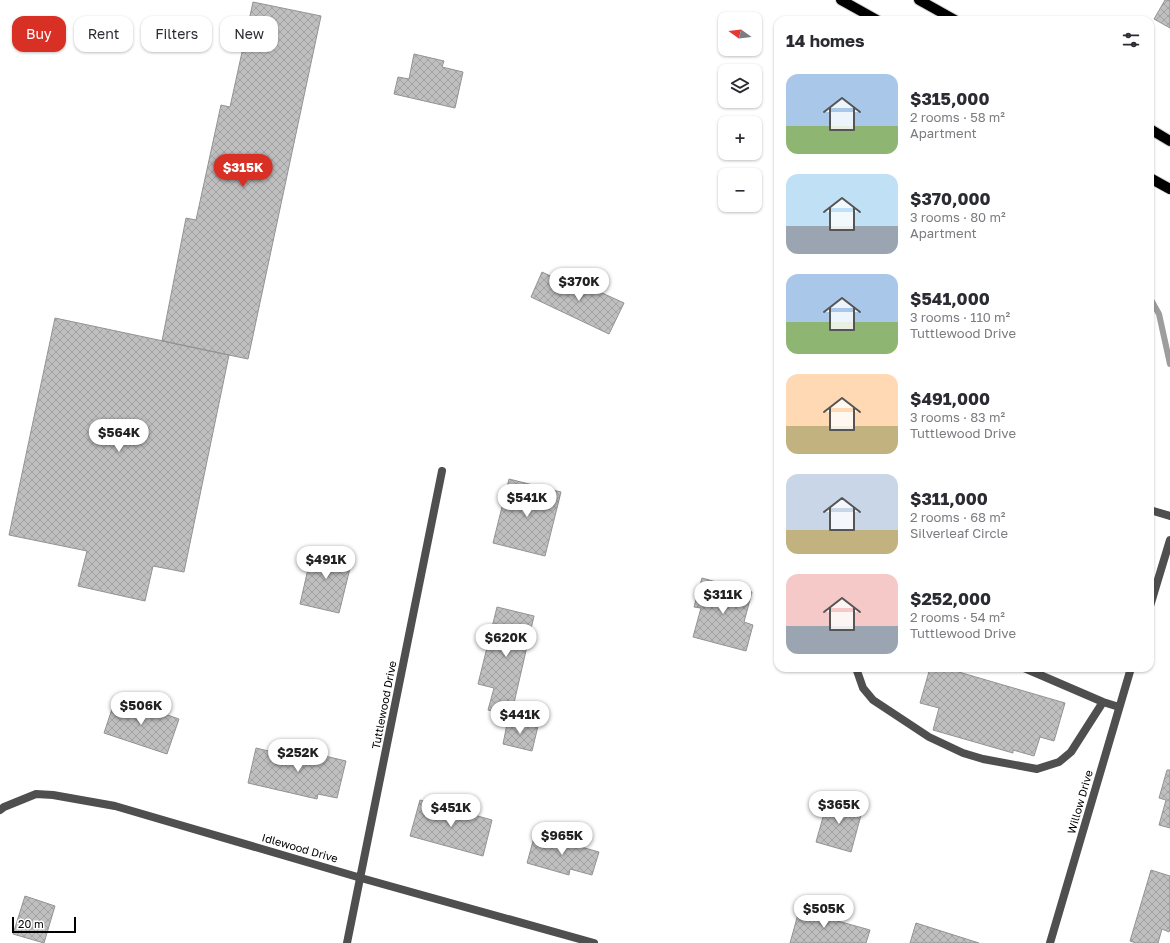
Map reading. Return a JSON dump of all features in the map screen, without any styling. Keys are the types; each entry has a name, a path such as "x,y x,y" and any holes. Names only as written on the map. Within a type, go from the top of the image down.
{"main road":[{"path":"841,0 870,16"},
{"path":"919,0 948,16"},
{"path":"1154,131 1170,141"},
{"path":"1154,180 1170,189"}],"street":[{"name":"Tuttlewood Drive","path":"347,943 442,471"},
{"path":"1154,511 1170,516"},
{"path":"1154,593 1170,540"},
{"path":"857,672 863,688 874,700 928,737 963,753 983,759 1037,769 1059,762 1071,752 1103,702"},
{"path":"1033,672 1103,702 1119,707"},
{"name":"Willow Drive","path":"1050,943 1130,672"},
{"name":"Idlewood Drive","path":"0,810 36,794 54,795 115,806 361,878 594,943"}],"building":[{"path":"1165,0 1170,0 1170,28 1154,19"},
{"path":"253,2 321,16 248,359 162,341 186,218 196,220 221,105 230,107 242,52 278,52 278,16 250,16"},
{"path":"414,54 444,61 442,67 463,72 455,108 394,94 398,77 409,79"},
{"path":"542,272 563,282 565,276 624,303 609,334 531,297"},
{"path":"55,318 229,355 184,572 153,566 145,601 78,586 87,551 9,535"},
{"path":"509,479 561,492 545,556 493,543"},
{"path":"313,547 353,556 339,613 300,604"},
{"path":"702,578 752,592 744,622 753,625 746,651 693,637 701,608 694,607"},
{"path":"497,607 534,616 511,716 488,710 494,688 478,684"},
{"path":"929,672 959,672 1065,703 1054,741 1040,737 1034,756 1013,750 1013,753 933,730 939,708 920,703"},
{"path":"116,697 179,719 167,754 104,733"},
{"path":"508,719 538,726 532,751 503,744"},
{"path":"287,747 346,761 337,798 318,794 317,799 248,783 256,748 285,755"},
{"path":"1167,770 1170,770 1170,828 1159,825 1166,800 1159,798"},
{"path":"829,796 856,803 853,813 861,815 851,852 816,842"},
{"path":"420,800 492,820 483,856 410,836"},
{"path":"535,834 599,852 592,875 570,869 569,875 527,863"},
{"path":"1151,870 1170,876 1170,929 1169,932 1162,929 1158,943 1136,943 1130,941"},
{"path":"25,896 55,906 44,943 13,934"},
{"path":"802,900 819,905 816,915 870,930 866,943 790,943"},
{"path":"916,923 979,943 910,943"}],"waterway":[{"path":"1154,305 1159,314 1170,364"}]}
